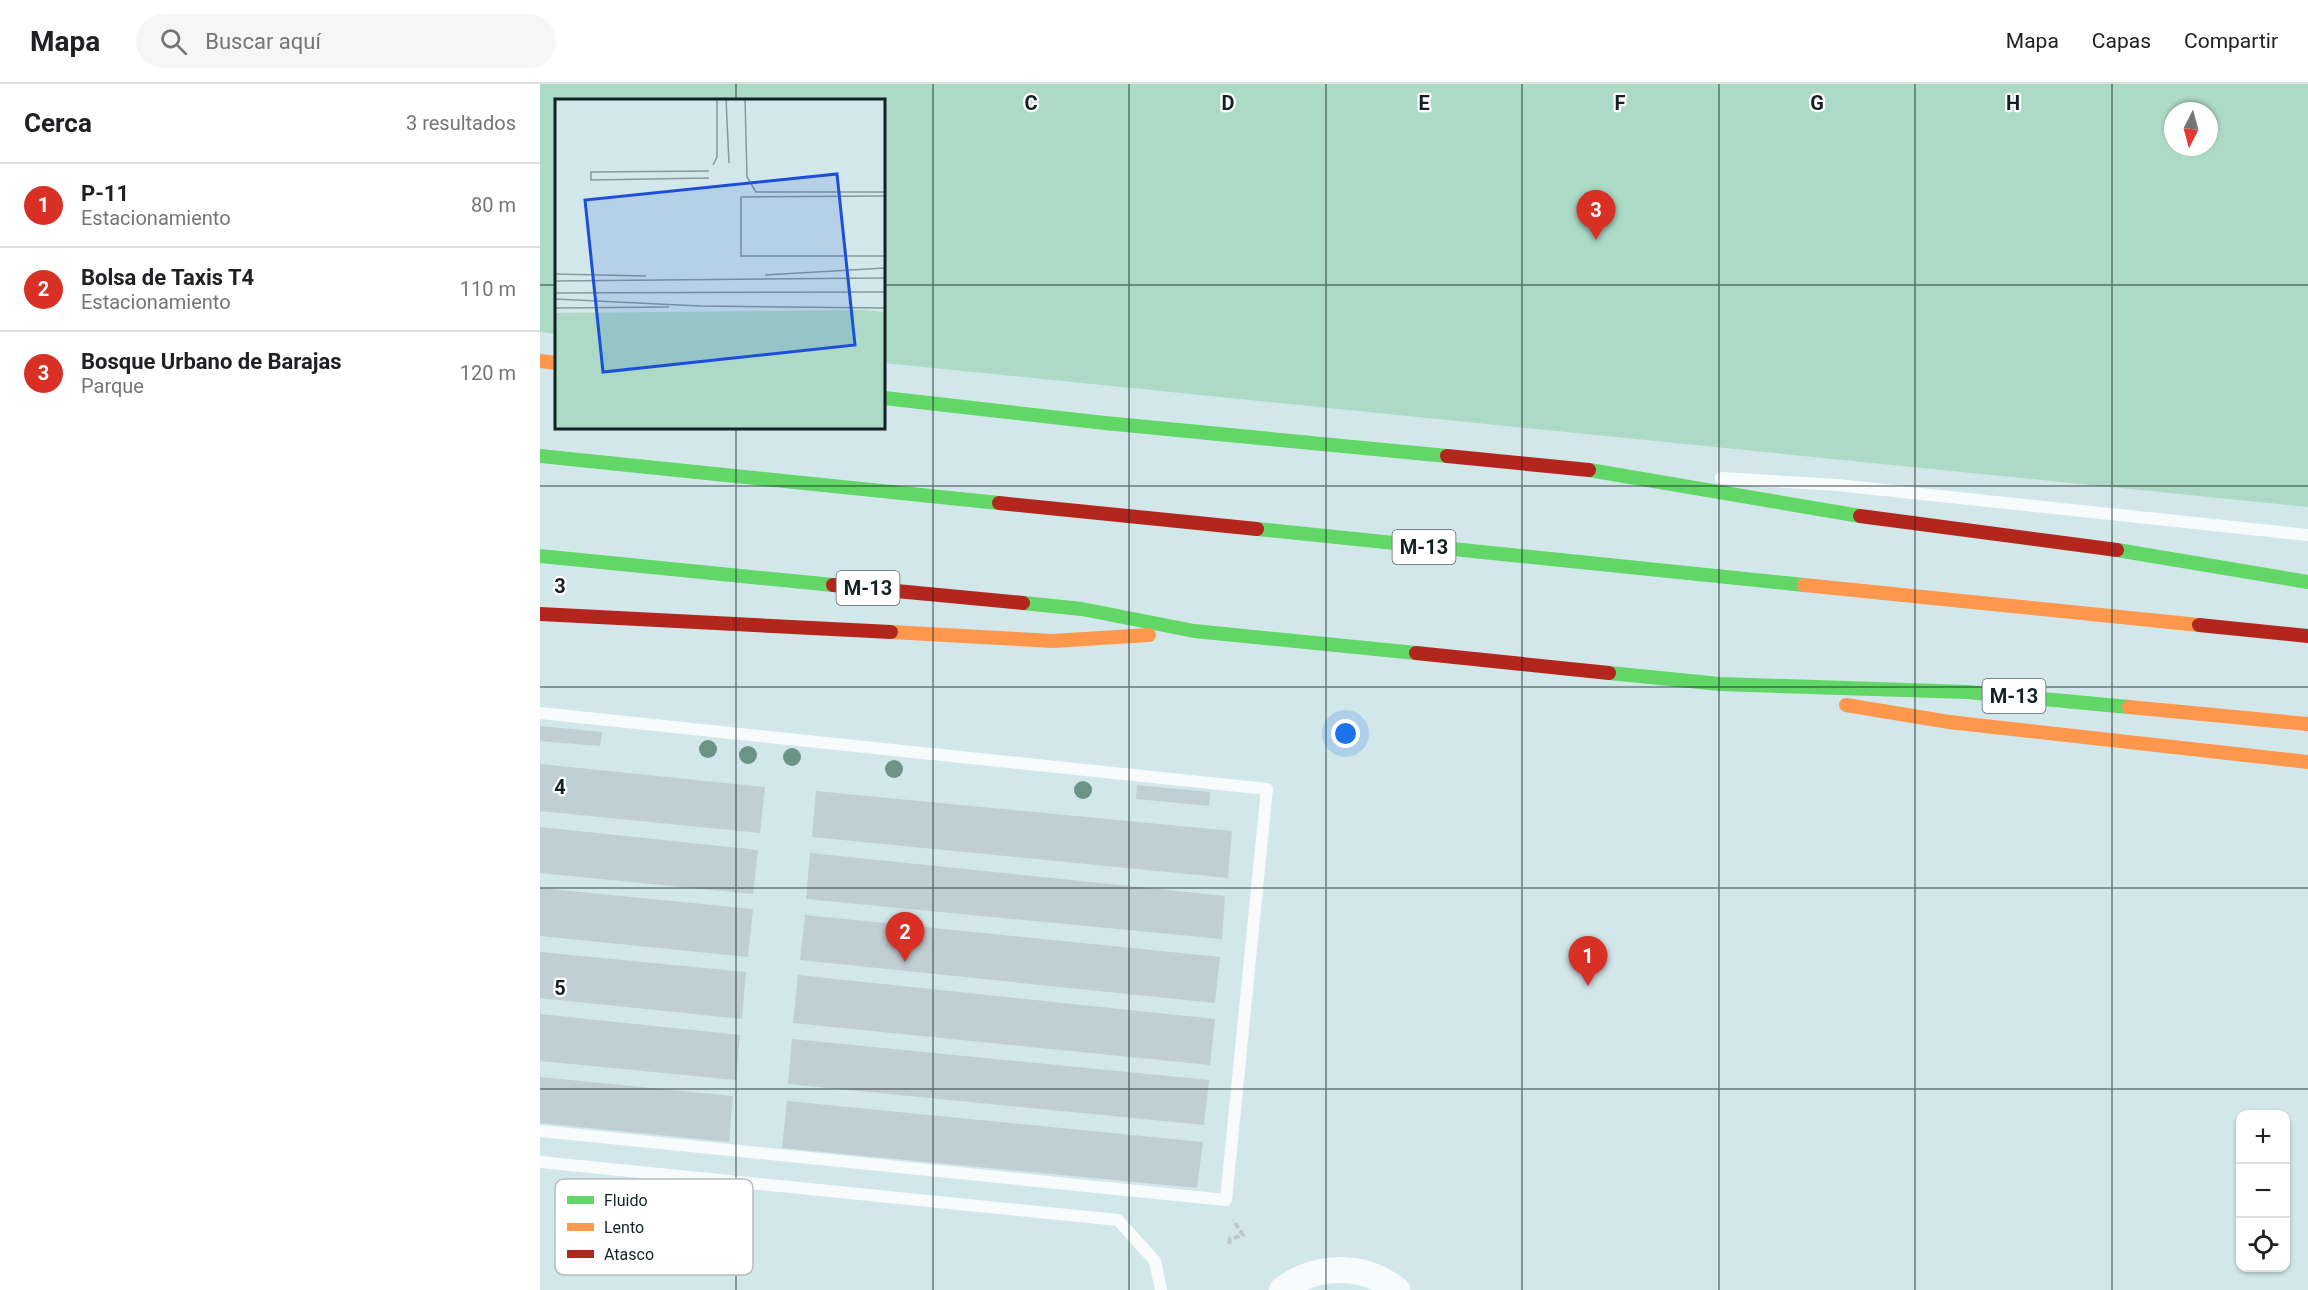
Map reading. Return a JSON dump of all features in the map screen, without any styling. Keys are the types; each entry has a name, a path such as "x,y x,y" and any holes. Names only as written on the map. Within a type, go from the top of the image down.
{"main road":[{"path":"540,361 555,363"},
{"path":"885,399 1589,470 1837,513 2102,547 2308,582"},
{"name":"M-13","path":"540,456 2308,636"},
{"name":"M-13","path":"540,556 1082,609 1194,632 1720,684 1967,692 2308,724"},
{"path":"540,614 1053,641 1194,632"},
{"path":"1720,684 1949,722 2308,762"}],"street":[{"path":"1282,1290 1292,1282 1313,1273 1336,1269 1360,1272 1388,1283 1397,1290"}],"lane":[{"path":"1589,470 1837,485 2308,535"},
{"path":"540,713 1267,789 1226,1200 540,1131"},
{"path":"540,1161 716,1179"},
{"path":"753,1183 1118,1220 1155,1261 1161,1290"}],"path":[{"path":"1229,1244 1230,1239 1243,1235 1233,1221 1236,1211"}],"green space":[{"path":"540,84 2308,84 2308,507 885,363 885,99 555,99 555,334 540,332"}],"building":[{"path":"540,726 602,732 600,746 540,741"},
{"path":"540,764 765,787 760,833 540,811"},
{"path":"1137,785 1210,792 1209,806 1136,799"},
{"path":"816,791 1232,831 1228,878 812,837"},
{"path":"540,827 758,850 753,894 540,873"},
{"path":"810,853 1225,896 1222,939 806,899"},
{"path":"540,888 753,909 748,957 540,936"},
{"path":"805,915 1220,957 1215,1003 800,960"},
{"path":"540,952 746,972 742,1019 540,998"},
{"path":"798,975 1215,1019 1210,1065 793,1023"},
{"path":"540,1014 740,1035 736,1080 540,1061"},
{"path":"792,1039 1209,1080 1204,1125 788,1084"},
{"path":"540,1077 733,1096 729,1142 540,1123"},
{"path":"787,1101 1203,1142 1197,1188 782,1148"}],"traffic: fast":[{"path":"885,398 1105,423 1447,456"},
{"path":"540,456 999,503"},
{"path":"1589,470 1860,516"},
{"path":"1257,529 1804,585"},
{"path":"2117,550 2308,582"},
{"path":"540,556 833,585"},
{"path":"1023,603 1082,609 1194,631 1416,653"},
{"path":"1609,673 1720,684 1967,692 2129,707"}],"traffic: slow":[{"path":"540,361 555,363"},
{"path":"1804,585 2199,625"},
{"path":"891,632 1053,641 1149,635"},
{"path":"1846,705 1949,722 2308,762"},
{"path":"2129,707 2308,724"}],"traffic: jam":[{"path":"1447,456 1589,470"},
{"path":"999,503 1257,529"},
{"path":"1860,516 2117,550"},
{"path":"833,585 1023,603"},
{"path":"540,614 891,632"},
{"path":"2199,625 2308,636"},
{"path":"1416,653 1609,673"}],"place":[{"name":"Bosque Urbano de Barajas","path":"1596,240"},
{"name":"Bolsa de Taxis T4","path":"905,962"},
{"name":"P-11","path":"1588,986"}]}
